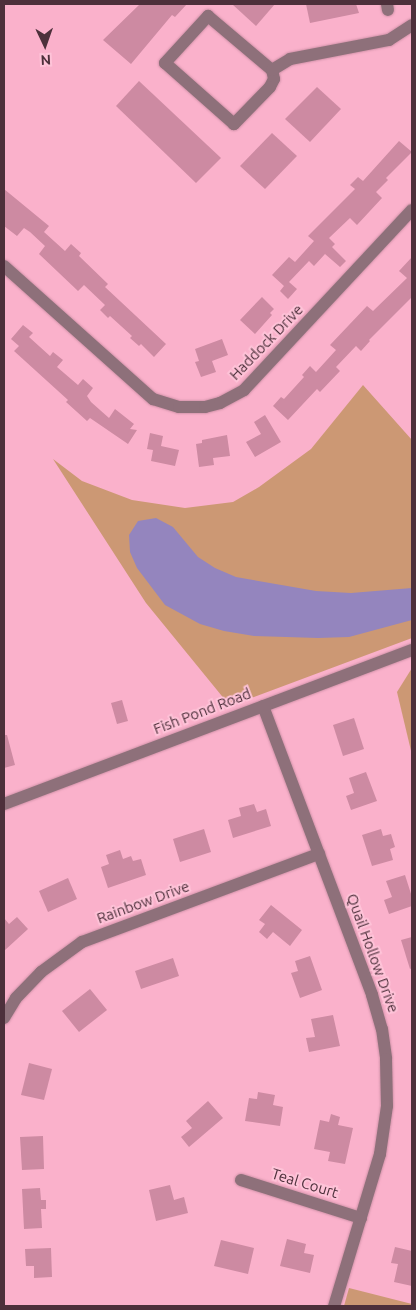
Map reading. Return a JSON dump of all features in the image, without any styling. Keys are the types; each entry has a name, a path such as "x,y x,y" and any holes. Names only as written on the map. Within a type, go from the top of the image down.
{"street":[{"path":"208,16 272,70 274,79 270,87 234,124 165,63 208,16"},
{"path":"272,70 290,59 390,40 412,25"},
{"name":"Haddock Drive","path":"4,266 153,399 178,407 206,407 225,401 244,390 412,210"},
{"name":"Fish Pond Road","path":"4,804 412,650"},
{"name":"Quail Hollow Drive","path":"263,706 375,1002 385,1051 387,1092 380,1154 334,1306"},
{"name":"Rainbow Drive","path":"4,1018 16,998 41,972 82,942 319,854"},
{"name":"Teal Court","path":"241,1180 361,1218"}],"shaded area":[{"path":"363,385 412,440 412,638 230,706 146,603 53,459 82,481 132,500 185,508 233,502 259,487 311,449"},
{"path":"156,518 173,527 198,557 215,568 236,577 316,591 351,593 412,588 412,620 349,637 318,638 254,636 224,631 200,624 165,605 137,568 130,552 129,535 138,521"},
{"path":"412,668 412,755 397,692"},
{"path":"349,1288 412,1304 412,1306 344,1306"}],"building":[{"path":"140,4 187,4 175,17 172,15 131,64 103,40"},
{"path":"232,4 275,4 256,26"},
{"path":"306,4 356,4 359,13 310,23"},
{"path":"139,81 221,158 196,183 116,106"},
{"path":"317,87 341,109 310,142 285,119"},
{"path":"272,133 297,156 265,189 240,166"},
{"path":"399,141 412,152 386,178 388,180 376,192 382,198 357,225 350,218 329,238 335,244 332,247 346,261 340,267 325,254 314,266 309,261 289,282 297,289 288,299 280,291 284,286 272,275 289,257 295,262 314,241 308,236 355,189 350,185 358,177 363,181"},
{"path":"4,189 49,226 44,232 65,251 71,244 81,253 79,256 108,284 105,287 166,344 154,357 141,344 139,346 130,338 132,336 110,316 108,318 100,310 105,305 84,285 78,291 39,254 45,246 30,232 24,228 17,236 4,226"},
{"path":"412,257 412,297 369,340 361,351 356,346 336,367 340,371 320,392 317,389 288,420 273,406 281,397 284,399 304,377 302,375 310,366 316,372 336,350 330,345 367,306 373,311 407,278 399,271"},
{"path":"262,297 274,309 270,313 272,315 255,334 240,320"},
{"path":"23,325 33,333 29,337 50,356 53,352 63,360 57,367 78,385 83,379 93,388 87,396 91,402 109,418 115,409 134,424 130,429 137,430 128,444 90,418 87,421 66,402 68,400 14,351 19,346 11,339"},
{"path":"222,339 228,355 212,361 216,372 201,377 195,362 199,361 195,349"},
{"path":"265,415 281,442 255,457 246,442 261,434 254,422"},
{"path":"150,433 163,436 161,446 179,450 175,466 151,461 153,450 147,449"},
{"path":"227,435 230,456 213,458 214,465 199,467 196,444 202,443 202,440"},
{"path":"122,700 128,721 117,724 111,703"},
{"path":"354,718 364,749 343,756 333,725"},
{"path":"4,735 7,735 15,765 4,768"},
{"path":"366,772 377,801 351,810 346,796 354,793 349,778"},
{"path":"254,804 257,812 266,809 271,826 233,838 228,820 241,816 239,808"},
{"path":"204,829 211,852 180,862 173,839"},
{"path":"381,829 383,836 391,834 395,847 390,849 393,860 372,866 362,835"},
{"path":"120,850 123,859 131,856 133,861 141,859 146,875 108,888 101,867 109,864 106,855"},
{"path":"405,875 412,897 412,906 389,914 384,900 392,897 386,881"},
{"path":"68,878 77,899 48,912 39,891"},
{"path":"271,905 302,930 290,946 273,932 267,939 259,932 265,924 259,920"},
{"path":"17,917 28,929 4,951 4,918 9,924"},
{"path":"412,937 412,968 410,969 401,940"},
{"path":"310,956 322,990 300,998 291,973 298,971 295,961"},
{"path":"173,958 179,976 141,989 135,971"},
{"path":"90,989 107,1010 79,1032 62,1011"},
{"path":"333,1015 340,1046 309,1052 306,1038 315,1037 311,1019"},
{"path":"29,1063 52,1069 44,1100 21,1095"},
{"path":"258,1092 275,1095 273,1105 283,1107 280,1126 245,1121 249,1098 257,1099"},
{"path":"208,1101 223,1118 189,1147 181,1137 192,1128 186,1121"},
{"path":"331,1114 340,1117 338,1125 353,1128 345,1164 328,1161 330,1152 314,1149 320,1120 329,1122"},
{"path":"43,1136 44,1169 22,1170 20,1137"},
{"path":"170,1185 174,1200 184,1197 188,1213 156,1221 149,1190"},
{"path":"40,1188 41,1200 46,1200 46,1209 41,1209 42,1228 24,1229 22,1189"},
{"path":"287,1239 306,1244 304,1253 314,1255 310,1273 280,1266"},
{"path":"221,1240 254,1248 248,1274 214,1266"},
{"path":"395,1247 412,1251 412,1286 394,1282 398,1264 391,1263"},
{"path":"51,1248 52,1277 34,1278 34,1266 26,1266 25,1249"}]}
